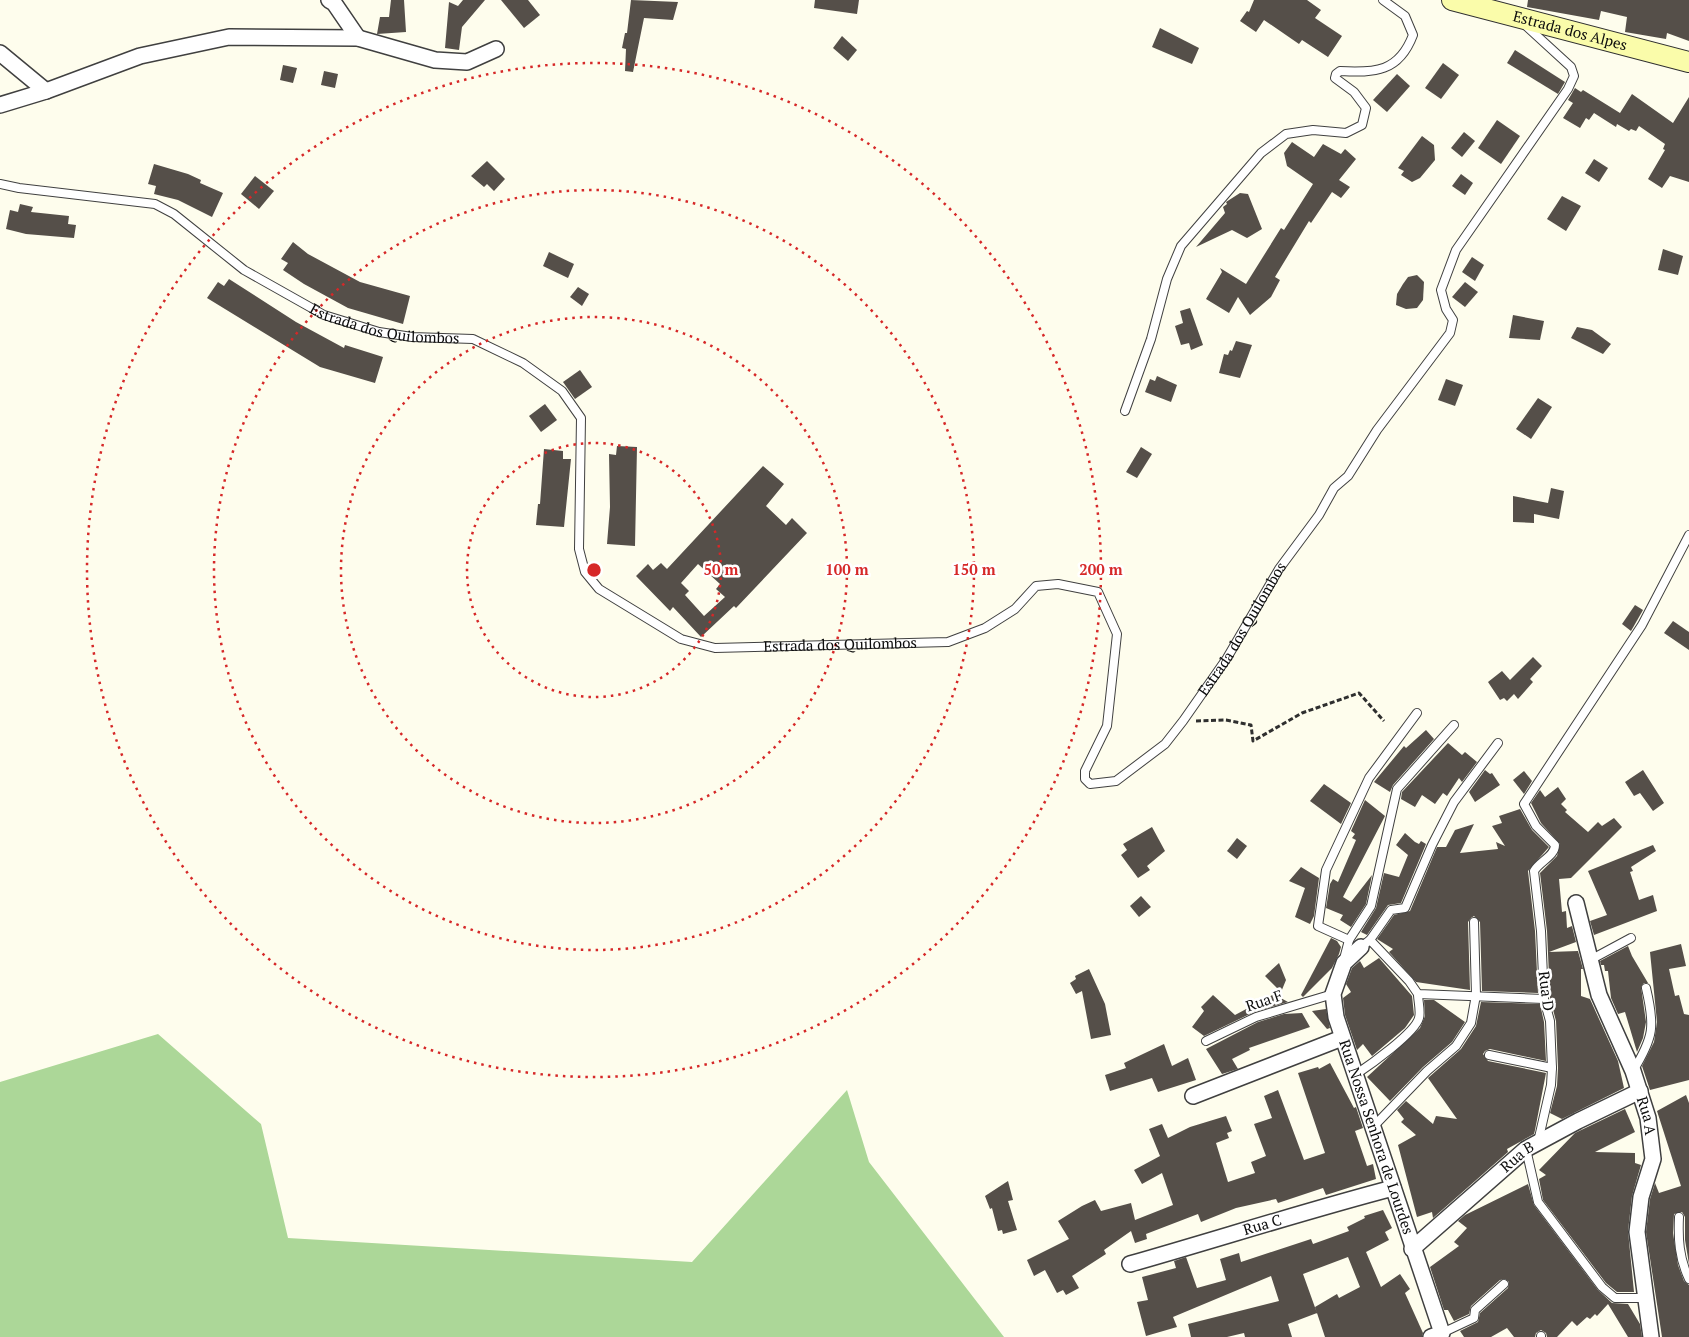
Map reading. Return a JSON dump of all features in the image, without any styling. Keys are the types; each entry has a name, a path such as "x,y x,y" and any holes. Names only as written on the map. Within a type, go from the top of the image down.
{"street":[{"path":"329,0 334,3 358,38"},
{"name":"Estrada dos Alpes","path":"1452,0 1689,62"},
{"path":"0,105 46,91 140,56 229,37 358,38 435,60 467,62 496,49"},
{"path":"0,52 46,91"},
{"name":"Rua A","path":"1576,903 1592,959 1599,995 1633,1071 1648,1118 1653,1159 1641,1197 1637,1232 1651,1337"},
{"path":"1333,994 1344,963 1360,943"},
{"name":"Rua Nossa Senhora de Lourdes","path":"1333,994 1342,1038 1394,1188 1436,1335"},
{"path":"1193,1096 1342,1038"},
{"name":"Rua B","path":"1412,1249 1532,1146 1640,1091"},
{"name":"Rua C","path":"1130,1264 1181,1251 1320,1207 1394,1188"}],"lane":[{"path":"1125,411 1151,339 1167,279 1181,246 1261,152 1286,134 1312,130 1346,133 1362,125 1366,108 1354,92 1335,78 1336,74 1340,71 1359,72 1386,69 1407,50 1413,35 1405,16 1383,0"},
{"name":"Estrada dos Quilombos","path":"0,184 19,188 155,204 174,214 244,270 324,315 379,332 412,337 473,339 523,363 562,391 581,418 579,550 585,572 599,589 681,639 715,648 948,642 985,628 1014,609 1036,586 1058,584 1098,592 1117,634 1107,726 1085,771 1085,779 1090,784 1116,781 1165,744 1227,658 1279,569 1319,515 1334,488 1348,476 1377,430 1450,333 1453,320 1446,309 1441,290 1456,250 1568,90 1574,76 1571,67 1542,42 1519,18"},
{"name":"Rua D","path":"1647,1298 1615,1298 1602,1287 1538,1202 1532,1146 1551,1085 1552,1068 1550,1021 1544,999 1541,931 1534,871 1539,863 1554,853 1555,845 1536,826 1524,804 1642,625 1689,536"},
{"path":"1355,1075 1386,1054 1416,1024 1420,1017 1418,994 1409,981 1360,943 1318,926 1326,870 1369,778 1417,713"},
{"path":"1360,943 1371,906 1398,789 1454,725"},
{"path":"1360,943 1391,910 1405,908 1432,845 1454,802 1498,743"},
{"path":"1374,1126 1427,1071 1456,1046 1472,1023 1476,995 1474,922"},
{"path":"1592,959 1631,938"},
{"path":"1633,1071 1651,1036 1652,1014 1646,988"},
{"name":"Rua F","path":"1206,1041 1256,1017 1333,994"},
{"path":"1418,994 1544,999"},
{"path":"1489,1055 1552,1068"},
{"path":"1679,1217 1682,1263 1689,1278"},
{"path":"1436,1335 1474,1318 1475,1310 1504,1284"}],"path":[{"path":"1183,721 1226,720 1251,725 1253,740 1302,713 1359,693 1384,720"}],"green space":[{"path":"158,1034 261,1124 288,1238 692,1262 847,1090 869,1162 1004,1337 0,1337 0,1082"}],"building":[{"path":"391,0 404,0 406,32 377,34 380,17 389,17"},
{"path":"463,0 485,0 462,27 459,50 445,48 449,2 458,6"},
{"path":"501,0 528,0 540,15 524,28"},
{"path":"631,0 678,2 673,20 644,18 633,72 625,71 626,49 622,48 625,33 627,33"},
{"path":"815,0 859,0 857,14 814,8"},
{"path":"1254,0 1307,0 1321,10 1315,18 1342,36 1328,57 1302,40 1299,44 1264,20 1256,32 1240,21 1247,11 1249,12"},
{"path":"1528,0 1689,0 1689,41 1667,33 1666,39 1625,32 1627,17 1601,11 1599,20 1527,7"},
{"path":"1160,28 1199,48 1192,64 1152,47"},
{"path":"842,36 857,50 848,61 833,48"},
{"path":"1515,50 1565,82 1558,94 1507,63"},
{"path":"1443,63 1459,75 1441,99 1425,88"},
{"path":"283,65 297,68 293,83 280,80"},
{"path":"324,71 338,74 335,88 321,85"},
{"path":"1397,74 1410,86 1387,112 1373,100"},
{"path":"1575,88 1581,92 1583,90 1620,113 1632,94 1673,123 1689,97 1689,182 1670,176 1662,188 1648,179 1665,150 1663,149 1665,144 1639,126 1636,131 1631,129 1629,131 1617,124 1616,127 1594,113 1589,120 1586,118 1580,128 1563,118 1573,103 1568,100"},
{"path":"1497,120 1520,136 1501,164 1478,148"},
{"path":"1464,132 1475,141 1462,157 1451,148"},
{"path":"1422,136 1434,145 1435,160 1420,178 1412,182 1401,175 1404,171 1398,168"},
{"path":"1292,142 1314,157 1323,144 1341,154 1345,149 1356,159 1339,180 1350,187 1341,198 1332,192 1311,223 1309,221 1275,277 1280,280 1271,297 1250,315 1238,297 1229,313 1206,299 1222,272 1220,268 1246,284 1281,228 1284,230 1313,184 1287,166 1284,153"},
{"path":"1594,159 1608,168 1599,182 1585,173"},
{"path":"487,161 505,179 494,191 487,184 484,187 471,176"},
{"path":"154,164 188,174 201,180 200,183 223,193 212,217 178,200 154,194 156,186 148,184"},
{"path":"1461,174 1473,183 1465,195 1452,186"},
{"path":"255,176 274,191 259,209 241,194"},
{"path":"1240,193 1248,194 1262,229 1247,238 1232,230 1196,247 1225,213 1223,207 1227,204 1226,202"},
{"path":"1562,196 1581,206 1566,231 1547,219"},
{"path":"20,204 33,207 31,212 69,216 68,224 76,225 74,238 26,234 6,229 10,210 18,212"},
{"path":"293,242 308,254 360,282 410,296 403,324 348,308 283,270 288,263 281,259"},
{"path":"1663,249 1683,256 1678,275 1658,270"},
{"path":"549,252 574,264 568,278 543,266"},
{"path":"1472,257 1484,265 1475,281 1462,272"},
{"path":"1417,275 1424,282 1423,300 1417,308 1406,309 1396,305 1397,294 1403,284 1408,277"},
{"path":"229,279 296,322 344,348 345,345 383,357 375,383 320,367 207,298 218,282 224,286"},
{"path":"1465,282 1478,292 1465,307 1452,297"},
{"path":"578,287 589,294 582,306 570,297"},
{"path":"1190,308 1203,345 1191,350 1189,343 1181,345 1175,326 1183,323 1180,311"},
{"path":"1513,315 1544,321 1540,340 1509,338"},
{"path":"1577,327 1592,330 1611,344 1603,354 1571,338"},
{"path":"1236,341 1252,345 1240,378 1219,373 1224,354 1228,355 1230,350 1232,351"},
{"path":"580,370 592,387 575,399 563,382"},
{"path":"1157,376 1177,385 1171,402 1145,392 1150,379 1155,381"},
{"path":"1446,379 1463,385 1455,406 1438,400"},
{"path":"1538,398 1552,407 1531,439 1516,429"},
{"path":"545,404 557,420 541,432 529,416"},
{"path":"617,446 637,447 635,546 607,544 610,507 609,454 616,455"},
{"path":"1141,447 1152,454 1137,478 1126,472"},
{"path":"544,449 563,451 563,459 571,459 564,527 536,525 538,504 540,504"},
{"path":"763,466 784,484 766,506 786,525 792,518 807,533 736,608 734,606 701,637 673,607 670,611 636,576 648,564 653,570 661,563 667,569","holes":["698,564 720,584 716,589 725,597 704,616 685,595 689,591 681,583"]},
{"path":"1551,488 1564,491 1559,519 1534,514 1534,523 1513,522 1513,496 1548,503"},
{"path":"1635,605 1643,610 1631,631 1622,624"},
{"path":"1673,621 1689,632 1689,650 1664,633"},
{"path":"1533,657 1542,666 1530,679 1533,682 1518,699 1514,694 1507,701 1504,698 1500,700 1488,682 1502,671 1510,680"},
{"path":"1426,730 1434,739 1393,785 1390,792 1374,782 1404,746 1406,748"},
{"path":"1448,743 1462,755 1465,752 1477,762 1462,782 1459,778 1447,796 1443,793 1435,804 1422,795 1415,807 1401,799 1402,792"},
{"path":"1485,770 1490,774 1492,773 1500,785 1475,802 1469,792"},
{"path":"1643,770 1664,803 1653,811 1640,793 1634,796 1625,782"},
{"path":"1524,771 1532,781 1524,794 1513,780"},
{"path":"1324,784 1351,803 1341,824 1310,801"},
{"path":"1558,787 1566,799 1561,804 1567,810 1565,812 1588,832 1598,822 1602,826 1614,818 1622,827 1571,878 1559,879 1562,912 1566,911 1567,928 1572,926 1576,942 1549,952 1578,951 1583,969 1581,969 1581,996 1590,999 1618,1061 1624,1088 1562,1119 1550,1113 1557,1086 1558,1068 1556,1021 1550,998 1547,931 1540,873 1557,856 1560,844 1541,823 1531,803 1540,790 1545,797"},
{"path":"1365,800 1385,816 1343,897 1351,902 1372,875 1366,904 1351,927 1340,920 1343,915 1326,908 1330,884 1333,879 1338,882 1356,840 1352,838 1355,834 1351,831"},
{"path":"1520,809 1532,830 1549,847 1528,871 1535,931 1538,993 1482,991 1480,922 1474,916 1468,922 1470,990 1416,982 1389,952 1393,949 1377,939 1394,915 1410,911 1437,847 1446,847 1455,830 1474,824 1460,853 1498,849 1496,842 1505,846 1492,826 1502,823 1499,816"},
{"path":"1152,827 1165,851 1147,866 1150,870 1138,878 1121,855 1127,850 1123,844"},
{"path":"1405,833 1415,842 1419,844 1421,841 1426,844 1401,903 1388,905 1367,935 1361,932 1376,908 1384,873 1399,877 1408,855 1396,845"},
{"path":"1237,838 1247,846 1237,859 1227,851"},
{"path":"1653,845 1656,851 1631,867 1633,871 1630,872 1639,900 1653,895 1657,911 1594,935 1590,921 1607,915 1588,871"},
{"path":"1301,867 1319,878 1314,916 1310,924 1295,917 1305,888 1289,881"},
{"path":"1141,896 1151,907 1139,917 1130,906"},
{"path":"1331,938 1337,941 1341,947 1339,954 1332,968 1303,997 1301,995"},
{"path":"1681,944 1686,966 1669,969 1675,996 1679,995 1684,1014 1689,1015 1689,1080 1650,1090 1642,1066 1654,1042 1657,1022 1650,952"},
{"path":"1628,946 1648,983 1644,983 1641,987 1646,1022 1643,1038 1637,1052 1625,1012 1618,1014 1611,998 1608,971 1605,971 1604,965 1601,965 1600,961"},
{"path":"1379,958 1412,996 1414,1015 1405,1028 1372,1056 1363,1044 1357,1050 1345,1015 1343,998 1351,992 1346,984 1352,968 1360,961 1364,968"},
{"path":"1279,963 1286,980 1279,997 1288,1002 1254,1012 1204,1036 1192,1027 1204,1011 1201,1007 1213,995 1235,1015 1280,991 1265,976"},
{"path":"1089,969 1105,1004 1111,1035 1091,1039 1082,991 1076,994 1070,983 1076,979 1075,976"},
{"path":"1424,1000 1434,1000 1465,1022 1452,1042 1423,1067 1390,1101 1367,1077 1420,1028 1425,1016"},
{"path":"1481,1002 1540,1004 1544,1022 1546,1061 1490,1049 1483,1054 1488,1061 1546,1073 1534,1134 1507,1149 1508,1152 1433,1218 1432,1212 1417,1217 1398,1145 1416,1135 1401,1122 1404,1119 1397,1110 1406,1101 1433,1124 1436,1116 1457,1119 1428,1078 1461,1049 1476,1026"},
{"path":"1326,1009 1330,1028 1327,1029 1312,1011"},
{"path":"1302,1013 1310,1027 1249,1048 1250,1050 1232,1059 1238,1069 1222,1074 1206,1049 1258,1022 1284,1014"},
{"path":"1164,1044 1172,1066 1188,1058 1196,1080 1158,1092 1152,1078 1110,1091 1105,1075 1126,1068 1124,1063"},
{"path":"1330,1063 1354,1108 1356,1107 1363,1128 1355,1131 1367,1166 1373,1164 1376,1179 1326,1195 1323,1188 1278,1203 1276,1199 1236,1208 1201,1222 1198,1214 1146,1234 1147,1239 1135,1243 1131,1231 1104,1250 1106,1254 1072,1276 1079,1288 1066,1295 1063,1290 1057,1293 1045,1270 1034,1276 1027,1260 1069,1239 1058,1221 1082,1206 1095,1200 1101,1211 1131,1203 1135,1220 1173,1205 1162,1173 1142,1184 1134,1170 1160,1156 1149,1129 1162,1124 1168,1138 1190,1127 1226,1116 1232,1131 1227,1133 1229,1138 1216,1143 1228,1182 1255,1173 1251,1162 1266,1156 1254,1124 1272,1118 1264,1096 1278,1090 1304,1160 1325,1153 1298,1073 1318,1067 1319,1069"},
{"path":"1686,1095 1689,1103 1689,1264 1685,1240 1685,1217 1682,1212 1674,1214 1673,1233 1678,1265 1684,1281 1689,1285 1689,1337 1662,1337 1646,1232 1650,1199 1655,1183 1659,1193 1681,1186 1657,1111"},
{"path":"1625,1109 1635,1132 1595,1152 1635,1153 1635,1163 1641,1165 1632,1196 1628,1231 1634,1292 1617,1292 1606,1283 1543,1200 1539,1179 1546,1175 1539,1170 1575,1133"},
{"path":"1008,1181 1013,1200 1008,1201 1017,1230 1003,1234 1002,1230 998,1231 992,1208 990,1209 985,1196"},
{"path":"1528,1184 1534,1205 1598,1290 1612,1303 1628,1304 1640,1324 1642,1337 1628,1337 1608,1304 1597,1316 1595,1314 1590,1319 1587,1317 1577,1326 1572,1321 1557,1337 1547,1337 1546,1333 1541,1330 1536,1333 1535,1337 1514,1337 1507,1328 1491,1337 1464,1337 1460,1331 1478,1322 1480,1313 1508,1288 1509,1282 1505,1279 1500,1280 1471,1306 1469,1314 1454,1321 1448,1310 1444,1310 1430,1267 1459,1246 1454,1242 1467,1228 1458,1221 1465,1215"},
{"path":"1383,1210 1392,1228 1385,1232 1389,1240 1366,1252 1381,1287 1400,1274 1410,1289 1405,1293 1423,1333 1422,1337 1325,1337 1317,1313 1288,1324 1292,1337 1245,1337 1244,1333 1227,1337 1191,1337 1188,1324 1279,1301 1271,1276 1173,1317 1177,1327 1146,1336 1137,1302 1148,1300 1142,1277 1176,1268 1174,1261 1186,1257 1197,1288 1226,1280 1220,1259 1239,1253 1241,1262 1311,1239 1313,1244 1349,1231 1347,1227 1365,1218 1364,1216","holes":["1348,1257 1360,1287 1339,1298 1337,1294 1315,1307 1317,1313 1303,1274"]}]}
